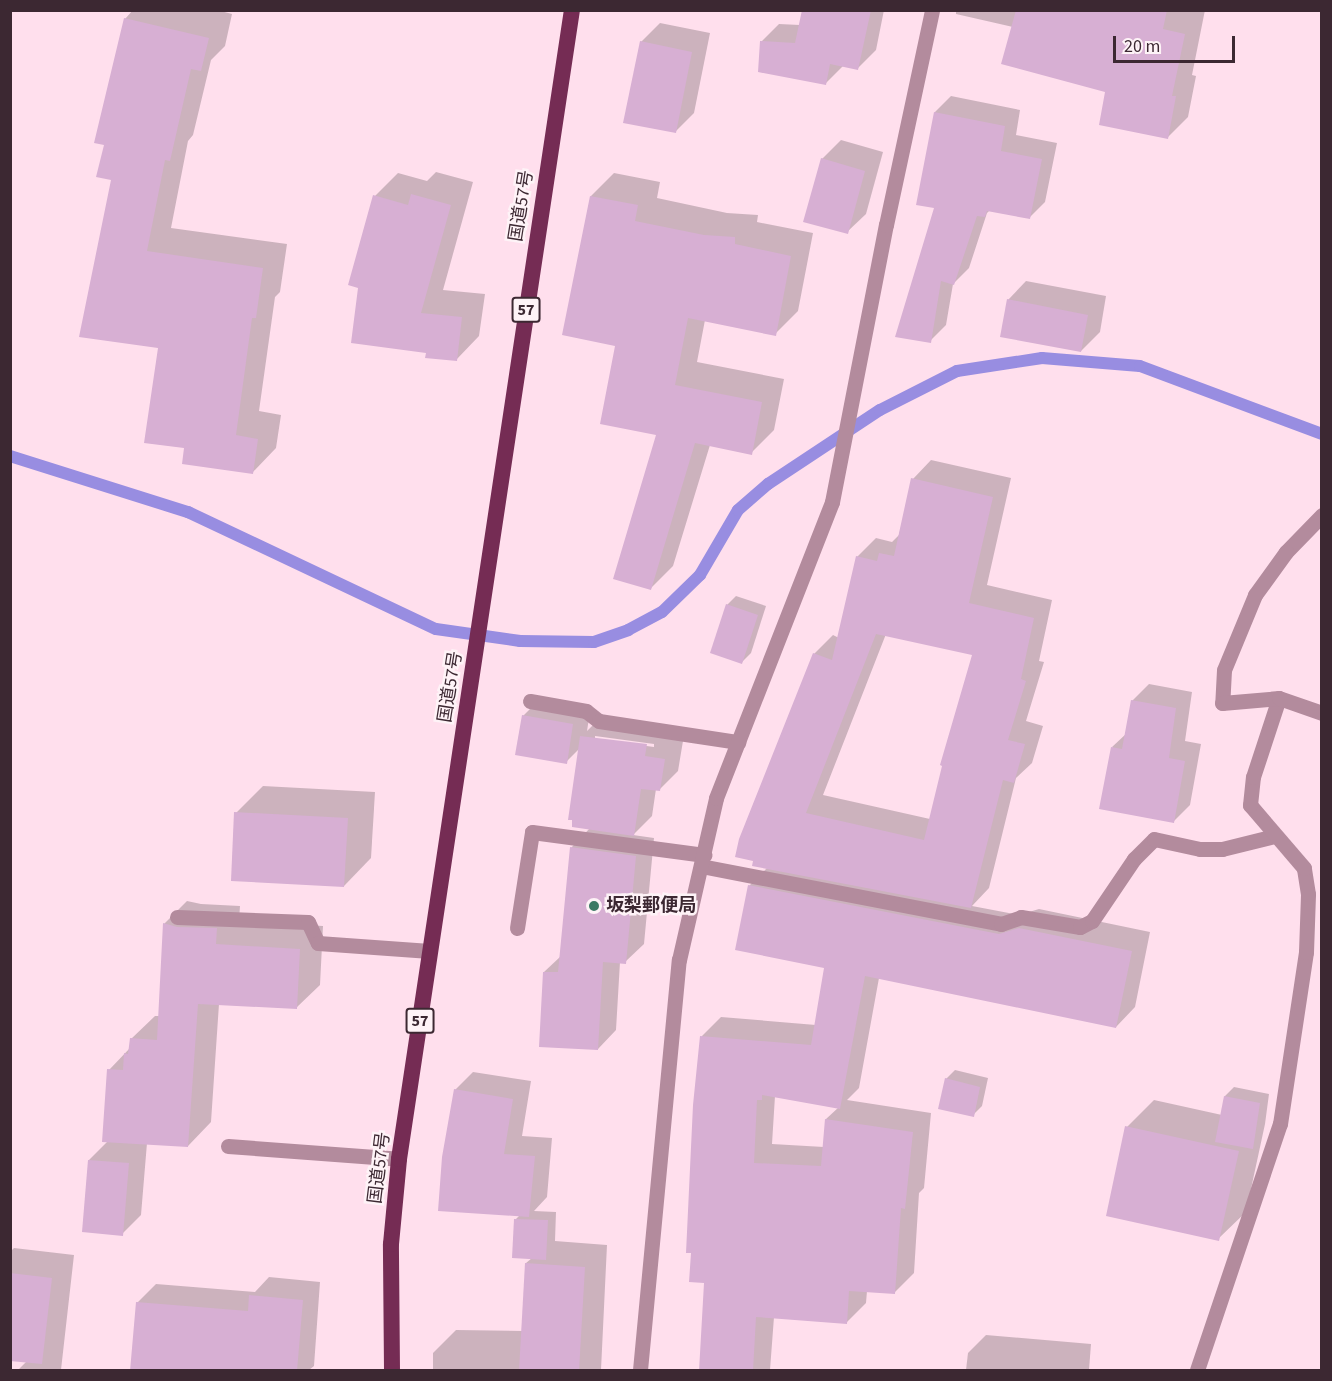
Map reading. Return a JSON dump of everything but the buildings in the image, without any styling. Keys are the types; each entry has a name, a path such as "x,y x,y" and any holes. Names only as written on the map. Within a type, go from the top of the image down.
{"highway":[{"name":"国道57号","path":"392,1371 391,1244 399,1160 572,10"}],"street":[{"path":"640,1371 679,960 716,798 832,502 886,225 932,10"},
{"path":"1322,515 1286,552 1255,595 1224,670 1222,703 1279,698 1322,713"},
{"path":"1197,1371 1280,1124 1296,1035 1306,952 1308,894 1304,868 1274,836 1250,805 1253,777 1279,698"},
{"path":"530,701 586,711 599,722 738,742"},
{"path":"517,928 532,832 702,860 1002,924 1022,917 1080,927 1092,921 1134,860 1154,839 1200,849 1222,849 1274,836"},
{"path":"177,917 308,922 318,943 430,951"},
{"path":"228,1146 399,1160"}],"waterway":[{"path":"10,456 188,512 436,629 520,641 594,642 628,630 662,612 700,575 738,510 768,484 880,410 957,371 1042,358 1140,366 1322,434"}],"place":[{"name":"坂梨郵便局","path":"594,906"}]}
